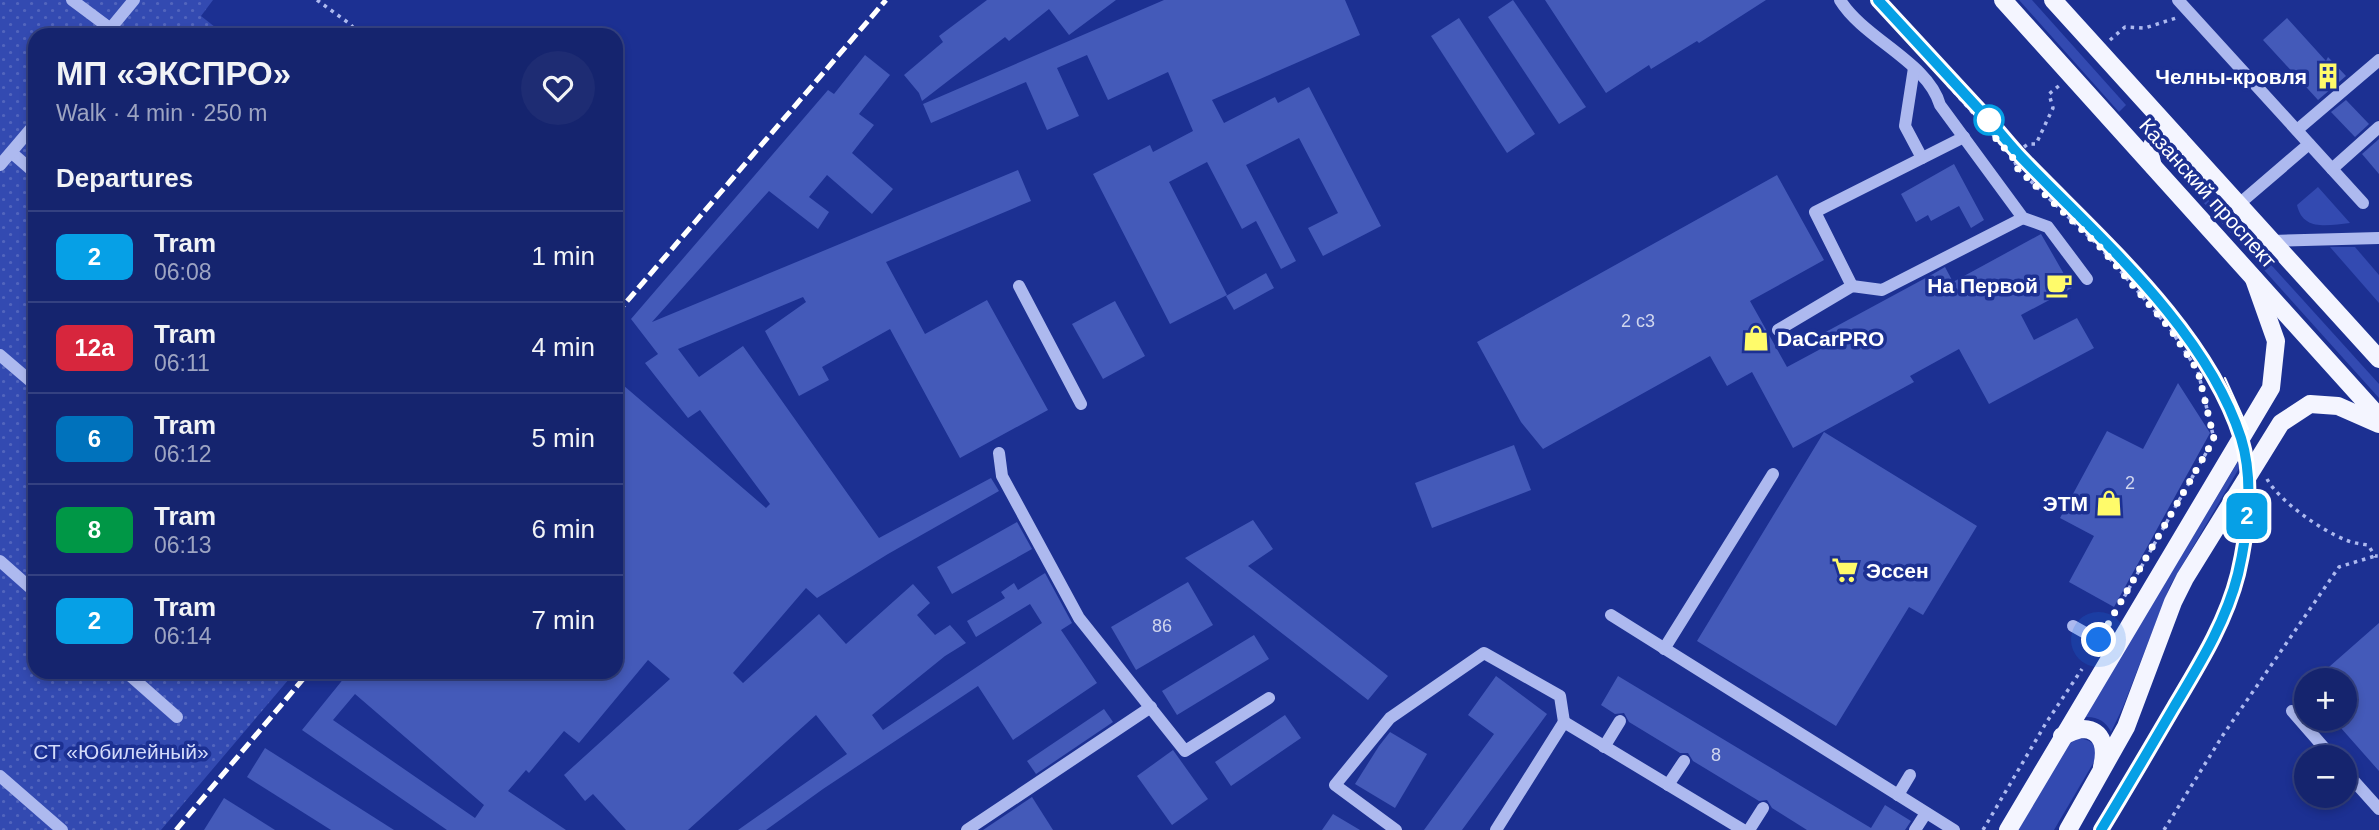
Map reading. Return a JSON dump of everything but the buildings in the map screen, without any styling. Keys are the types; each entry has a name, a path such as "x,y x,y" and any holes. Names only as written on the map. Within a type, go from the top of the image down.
{"main road":[{"name":"Казанский проспект","path":"2003,0 2379,417"},
{"name":"Казанский проспект","path":"2053,0 2379,359"},
{"path":"2153,166 2150,156 2153,143 2159,137 2167,135 2179,139"},
{"path":"2008,830 2062,736 2107,645 2271,388 2276,341 2255,279"},
{"path":"2068,830 2126,727 2173,602 2185,578 2281,423 2310,404 2338,406 2379,424"},
{"path":"2062,736 2081,729 2095,732 2103,740 2105,755 2099,777"}],"lane":[{"path":"72,0 106,28"},
{"path":"115,28 134,0"},
{"path":"1840,0 1857,21 1914,68 1937,94 1940,105 2023,218 2048,227 2087,279"},
{"path":"2178,0 2363,204"},
{"path":"2297,130 2379,61"},
{"path":"1914,68 1905,126 1922,158"},
{"path":"2332,169 2379,127"},
{"path":"0,165 28,133"},
{"path":"1852,286 1815,212 1964,137"},
{"path":"2239,204 2309,144"},
{"path":"12,153 28,167"},
{"path":"1778,330 1852,286 1882,290 2023,218"},
{"path":"2272,241 2377,240"},
{"path":"1019,286 1081,404"},
{"path":"0,355 28,379"},
{"path":"999,453 1002,476 1079,618 1185,751 1269,698"},
{"path":"1664,649 1773,474"},
{"path":"0,561 28,586"},
{"path":"1611,615 1954,830"},
{"path":"2073,626 2107,645"},
{"path":"1396,830 1335,785 1390,718 1484,653 1560,696 1564,722 1496,830"},
{"path":"134,679 177,717"},
{"path":"967,830 1151,707"},
{"path":"2292,711 2322,745"},
{"path":"1604,747 1620,721"},
{"path":"1564,722 1742,830"},
{"path":"1668,785 1684,761"},
{"path":"1898,795 1910,775"},
{"path":"0,776 62,830"},
{"path":"2357,784 2379,809"},
{"path":"1749,830 1763,808"},
{"path":"1915,830 1926,813"}],"path":[{"path":"317,0 354,28"},
{"path":"2125,27 2145,28 2190,13"},
{"path":"1954,93 2013,158 2017,168 2100,247 2171,330 2198,371 2204,388 2214,439 2122,601"},
{"path":"2024,147 2036,144 2049,119 2053,108 2049,94"},
{"path":"2013,158 2018,153"},
{"path":"2164,830 2223,735 2339,566 2377,556 2368,545 2348,541 2317,524 2273,490 2256,465"},
{"path":"1983,830 2046,723 2107,645"}],"green space":[{"name":"СТ «Юбилейный»","path":"0,0 213,0 201,16 216,28 28,28 28,679 289,679 161,830 0,830"},
{"path":"2019,0 2032,0 2126,105 2119,112"},
{"path":"2179,170 2264,257 2379,384 2379,398 2177,173"},
{"path":"2318,187 2350,223 2318,225 2300,214 2297,205"},
{"path":"2330,247 2355,247 2379,275 2379,303"},
{"path":"2239,460 2241,465 2170,586 2111,732 2100,720 2084,717"},
{"path":"2078,738 2092,743 2098,755 2054,830 2018,830 2071,740"}],"tram line":[{"name":"2","path":"1878,0 2018,153 2143,282 2181,329 2212,376 2233,417 2241,440 2248,479 2247,522 2238,575 2222,619 2201,661 2101,830"},
{"path":"1879,0 2021,157 2115,252 2177,322 2203,359 2225,398 2241,438 2249,488 2245,541 2233,592 2202,659 2101,830"},
{"path":"2225,378 2248,429"}],"railway":[{"path":"623,306 886,0"},
{"path":"176,830 303,679"}],"place":[{"name":"Челны-кровля","path":"2328,76"},
{"name":"На Первой","path":"2059,285"},
{"name":"DaCarPRO","path":"1756,338"},
{"name":"ЭТМ","path":"2109,503"},
{"name":"Эссен","path":"1845,570"}],"route":[{"path":"1989,120 1984,125 2014,159 2017,168 2100,247 2171,330 2198,371 2204,388 2214,439 2099,640"}]}
